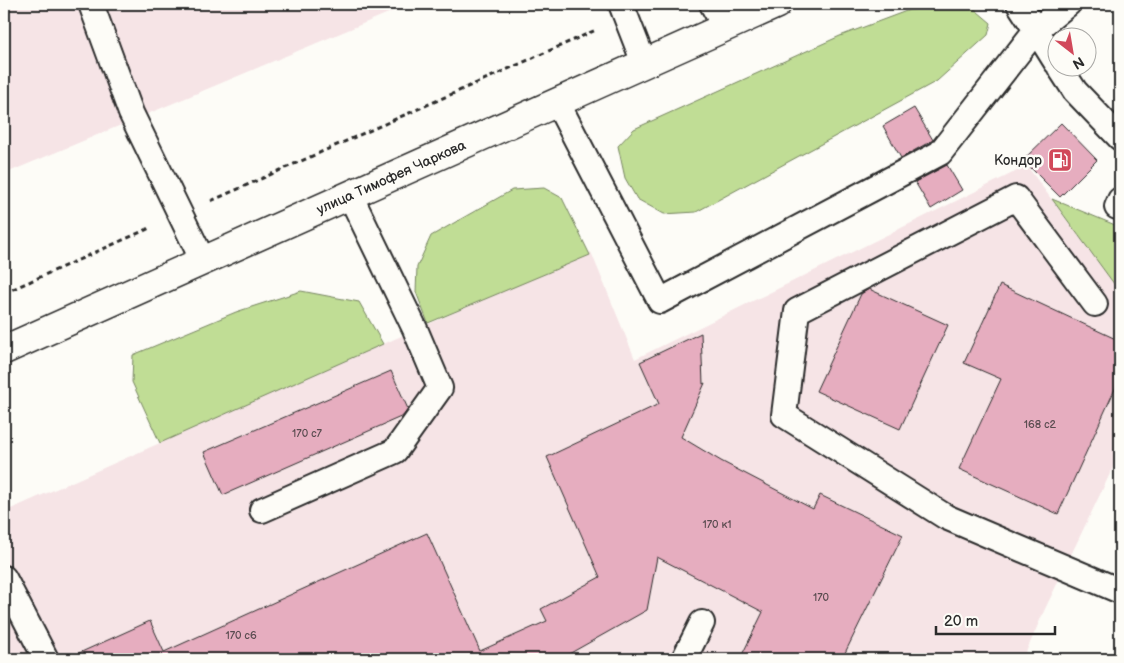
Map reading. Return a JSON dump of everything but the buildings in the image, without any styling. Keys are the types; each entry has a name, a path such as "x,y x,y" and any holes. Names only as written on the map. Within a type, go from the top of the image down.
{"main road":[{"name":"улица Тимофея Чаркова","path":"4,350 644,63 719,15 777,4"}],"lane":[{"path":"91,4 132,112 202,261"},
{"path":"1019,4 1046,46"},
{"path":"557,102 660,301 940,153 1036,30 1068,4"},
{"path":"622,11 644,63"},
{"path":"1067,78 1075,91 1120,138"},
{"path":"262,510 395,451 440,388 415,329 350,195"},
{"path":"1095,304 1016,198 797,311 784,414 946,517 1120,591"},
{"path":"4,578 46,659"},
{"path":"684,659 702,623"}],"path":[{"path":"4,293 622,11"}],"shaded area":[{"path":"4,4 410,4 4,174"},
{"path":"1027,166 1120,292 1120,453 1023,659 4,659 4,512 591,252 635,359"}],"green space":[{"path":"971,6 991,23 988,35 937,81 696,212 664,214 637,199 625,178 618,146 634,129 840,36 909,10"},
{"path":"544,188 562,198 590,255 428,323 416,292 417,267 431,236 512,190"},
{"path":"1052,199 1120,227 1120,292"},
{"path":"301,291 359,302 383,344 160,443 132,382 133,355 236,312"}],"place":[{"name":"Кондор","path":"1060,160"}]}
